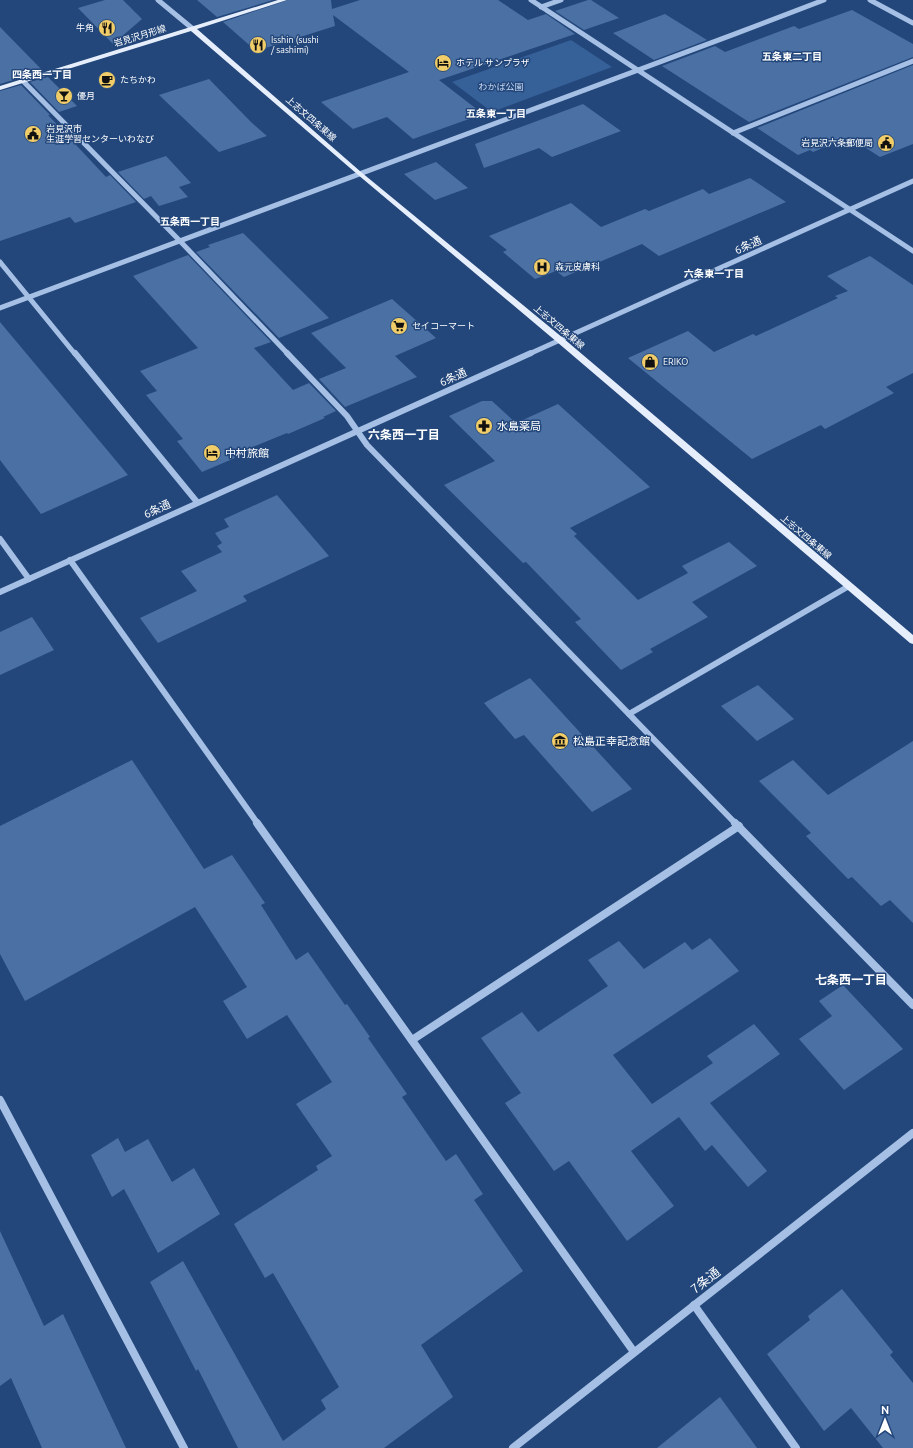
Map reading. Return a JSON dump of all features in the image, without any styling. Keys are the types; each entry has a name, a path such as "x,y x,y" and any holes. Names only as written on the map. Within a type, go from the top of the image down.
{"main road":[{"name":"岩見沢月形線","path":"0,88 284,0"},
{"name":"上志文四条東線","path":"193,29 359,173 560,340 913,640"}],"street":[{"path":"158,0 193,29"},
{"path":"531,0 913,251"},
{"path":"541,7 561,0"},
{"path":"0,308 359,173 638,71 824,0"},
{"path":"870,0 913,23"},
{"path":"733,133 913,61"},
{"path":"23,81 179,240 347,416 367,445 913,1005"},
{"name":"6条通","path":"0,592 197,502 850,210 913,180"},
{"path":"0,262 197,502"},
{"path":"0,539 29,579"},
{"path":"70,560 634,1352"},
{"path":"629,714 849,586"},
{"path":"412,1040 739,826"},
{"path":"0,1100 184,1448"},
{"name":"7条通","path":"513,1448 913,1133"},
{"path":"694,1305 796,1448"}],"green space":[{"name":"わかば公園","path":"571,40 612,67 492,112 452,82"}],"building":[{"path":"105,0 123,0 142,19 113,44 78,8"},
{"path":"197,0 273,0 217,17"},
{"path":"288,0 331,0 332,9 360,0 498,0 528,20 546,14 575,34 439,80 483,114 413,139 387,117 353,129 321,102 409,72 333,15 335,26 256,51 223,22"},
{"path":"591,0 619,18 584,30 555,11"},
{"path":"852,10 913,44 913,57 749,122 662,66 715,46 725,52 794,26 799,29"},
{"path":"665,14 707,40 654,60 613,33"},
{"path":"0,27 43,71 0,84"},
{"path":"913,65 913,144 880,157 849,137 813,152 810,150 798,155 757,128"},
{"path":"48,77 77,106 59,112 30,82"},
{"path":"209,79 251,122 267,136 219,152 159,95"},
{"path":"21,85 106,177 110,175 136,202 75,223 70,217 0,241 0,91"},
{"path":"583,104 621,131 552,157 539,148 484,168 475,144"},
{"path":"166,156 191,183 179,187 188,197 159,206 151,196 144,199 118,172"},
{"path":"436,162 468,188 435,200 404,174"},
{"path":"750,178 786,202 659,256 642,244 564,277 556,271 535,279 503,252 507,250 489,236 571,203 601,227 645,209 649,211 703,189 709,194"},
{"path":"243,233 329,318 279,338 196,252 210,247 208,245"},
{"path":"188,255 271,342 254,348 293,390 309,383 336,411 323,417 325,418 288,434 287,433 233,455 235,458 202,472 177,441 183,439 146,395 157,391 140,371 198,348 133,276"},
{"path":"870,256 913,285 913,373 886,387 894,393 825,429 821,425 752,459 628,358 688,331 714,352 753,334 756,336 838,298 835,296 848,291 827,276"},
{"path":"392,299 436,338 395,356 417,377 345,407 319,379 346,368 311,333"},
{"path":"0,322 128,475 41,514 0,460"},
{"path":"482,401 492,401 516,423 558,404 650,487 570,528 577,534 574,536 638,600 688,573 682,566 729,542 757,566 692,602 708,617 650,649 653,652 621,670 575,622 581,619 526,562 523,563 444,485 495,461 449,416"},
{"path":"277,495 329,556 243,596 247,601 158,643 140,618 197,591 181,571 222,552 217,546 222,543 215,533 229,527 224,519"},
{"path":"32,617 54,650 0,675 0,632"},
{"path":"530,678 632,789 592,812 524,735 515,739 484,703"},
{"path":"758,685 794,719 757,741 721,706"},
{"path":"913,741 913,923 890,900 881,906 852,877 848,879 806,836 811,833 759,781 793,760 828,795"},
{"path":"132,760 204,869 232,855 265,903 261,905 296,960 308,952 345,1005 347,1004 370,1037 368,1038 407,1094 402,1097 446,1161 456,1154 483,1194 474,1200 523,1271 421,1345 453,1397 384,1448 238,1448 198,1369 196,1371 150,1282 183,1261 283,1441 326,1409 321,1400 339,1387 273,1273 265,1278 234,1224 318,1170 316,1166 332,1156 296,1104 332,1082 287,1015 247,1039 223,1001 247,987 195,907 25,1001 0,954 0,826"},
{"path":"710,938 739,971 613,1055 652,1104 713,1063 707,1056 754,1024 780,1054 710,1103 767,1171 748,1187 712,1145 705,1151 679,1117 631,1151 674,1206 627,1241 569,1161 554,1171 505,1103 521,1093 481,1038 522,1012 538,1032 608,986 588,960 619,941 644,969 685,942 692,950"},
{"path":"843,985 903,1049 844,1090 799,1039 832,1016 819,1001"},
{"path":"118,1138 125,1152 148,1139 172,1182 194,1168 220,1214 158,1253 124,1189 112,1197 91,1155"},
{"path":"0,1231 44,1326 63,1314 126,1448 42,1448 11,1378 0,1386"},
{"path":"842,1289 893,1352 890,1355 913,1383 913,1448 883,1448 851,1408 824,1431 767,1354 810,1320 808,1316"},
{"path":"720,1397 757,1448 657,1448"}],"place":[{"name":"牛角","path":"107,28"},
{"name":"Isshin (sushi / sashimi)","path":"258,45"},
{"name":"ホテル サンプラザ","path":"443,63"},
{"name":"たちかわ","path":"107,80"},
{"name":"優月","path":"64,96"},
{"name":"岩見沢市 生涯学習センターいわなび","path":"33,134"},
{"name":"岩見沢六条郵便局","path":"886,143"},
{"name":"森元皮膚科","path":"542,267"},
{"name":"セイコーマート","path":"399,326"},
{"name":"ERIKO","path":"650,362"},
{"name":"水島薬局","path":"484,426"},
{"name":"中村旅館","path":"212,453"},
{"name":"松島正幸記念館","path":"560,741"}],"district":[{"name":"五条東二丁目","path":"792,56"},
{"name":"四条西一丁目","path":"42,74"},
{"name":"五条東一丁目","path":"496,113"},
{"name":"五条西一丁目","path":"190,221"},
{"name":"六条東一丁目","path":"714,273"},
{"name":"六条西一丁目","path":"404,434"},
{"name":"七条西一丁目","path":"851,979"}]}
